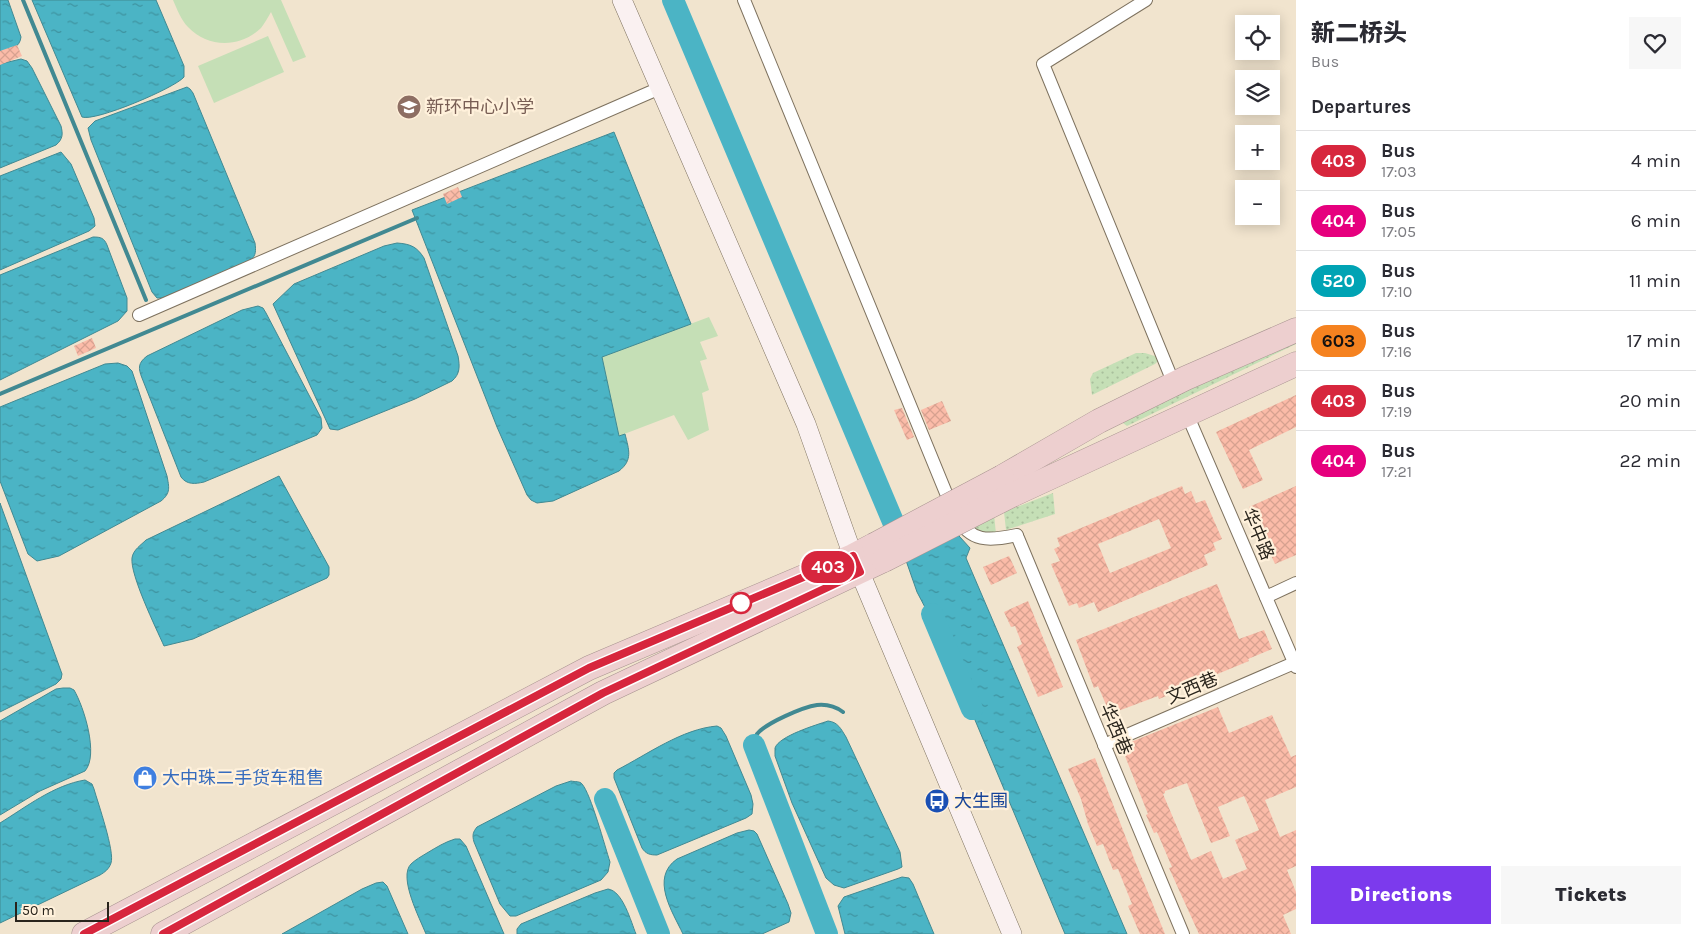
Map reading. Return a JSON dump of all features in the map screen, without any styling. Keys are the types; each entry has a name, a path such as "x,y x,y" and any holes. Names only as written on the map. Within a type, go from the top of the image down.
{"highway":[{"path":"1007,486 1099,421 1186,378 1296,330"},
{"path":"163,934 603,693 1007,486 1187,414 1296,364"},
{"path":"84,934 589,668 856,564"}],"street":[{"path":"622,0 806,424 856,564 1012,934"},
{"name":"华西巷","path":"744,0 956,515 966,531 974,536 991,539 1017,536 1182,934"},
{"path":"1146,0 1043,64 1176,391"},
{"path":"139,315 660,88"},
{"name":"华中路","path":"1187,414 1295,665"},
{"path":"1266,596 1296,583"},
{"name":"文西巷","path":"1104,746 1295,665"}],"green space":[{"path":"173,0 281,0 306,57 293,62 271,12 261,28 253,35 234,42 214,42 196,34 188,27 181,18"},
{"path":"268,36 284,72 214,103 198,66"},
{"path":"709,317 718,336 700,342 707,359 700,361 709,390 702,393 709,430 688,440 674,415 619,436 602,357"},
{"path":"1296,334 1296,344 1127,426 1123,423 1122,421"},
{"path":"1136,353 1145,353 1161,358 1155,364 1092,395 1090,379 1093,373"},
{"path":"1053,493 1055,514 1006,530 1004,512"},
{"path":"994,514 996,534 988,534 968,528"}],"water":[{"path":"0,0 8,0 21,37 19,44 10,50 0,53"},
{"path":"32,0 156,0 184,66 184,77 166,89 134,103 102,114 82,117"},
{"path":"21,59 27,61 32,68 61,126 62,136 56,145 0,168 0,64"},
{"path":"187,87 193,93 255,243 255,253 251,260 162,298 157,298 152,292 91,140 88,128 95,121"},
{"path":"614,132 691,324 602,357 619,436 625,434 628,445 628,459 619,471 553,501 537,503 527,495 497,427 412,210"},
{"path":"61,152 71,164 94,218 95,226 89,231 0,270 0,176"},
{"path":"93,237 102,238 107,245 127,298 127,311 118,321 0,380 0,275"},
{"path":"397,243 413,247 424,258 458,356 458,373 452,381 415,399 338,430 330,429 273,304 294,284 384,246"},
{"path":"258,306 263,308 266,313 321,418 322,428 317,435 204,482 189,483 181,477 141,374 140,363 147,356 242,310"},
{"path":"118,363 127,366 132,371 167,476 168,492 161,501 59,556 37,561 28,554 0,481 0,407 105,364"},
{"path":"279,476 329,567 327,578 193,639 164,646 144,602 135,576 132,566 134,553 146,540"},
{"path":"0,503 62,674 61,679 56,684 0,712"},
{"path":"949,525 970,548 966,558 1127,934 1065,934 959,682 960,674 917,592 902,549"},
{"path":"56,689 74,690 86,719 91,754 89,764 85,771 40,791 0,815 0,721"},
{"path":"828,721 837,724 846,737 900,852 902,867 844,888 834,885 826,878 792,803 775,756 775,748 783,739 798,731"},
{"path":"717,726 721,728 726,736 751,795 753,804 752,814 657,855 647,853 642,848 614,778 614,773 678,737 704,728"},
{"path":"85,780 92,784 106,827 112,857 109,867 100,875 0,923 0,823 51,792"},
{"path":"571,781 581,783 586,790 598,821 610,862 608,872 601,880 516,916 510,916 500,904 474,842 474,832 477,827 556,786"},
{"path":"749,830 757,834 788,904 791,913 789,922 762,934 683,934 666,895 664,885 669,867 677,859 737,833"},
{"path":"455,839 460,839 466,846 504,934 426,934 408,888 408,870 411,864 419,858"},
{"path":"902,877 909,878 913,884 934,934 845,934 838,906 844,897"},
{"path":"383,882 387,886 408,934 282,934 362,889"},
{"path":"608,889 618,895 622,901 636,934 517,934 517,929 521,924"}],"building":[{"path":"17,45 22,56 0,65 0,51"},
{"path":"458,187 462,197 447,204 443,194"},
{"path":"92,338 96,348 78,356 74,346"},
{"path":"1296,395 1296,427 1249,450 1263,480 1243,489 1216,432"},
{"path":"942,401 951,421 929,430 921,410"},
{"path":"902,408 914,437 907,440 894,410"},
{"path":"1182,486 1185,494 1191,491 1196,503 1205,500 1222,539 1213,543 1216,550 1204,555 1208,565 1098,612 1094,602 1079,608 1077,603 1069,606 1051,564 1060,561 1054,549 1060,546 1057,538","holes":["1159,519 1171,548 1110,573 1098,544"]},
{"path":"1296,486 1296,555 1275,564 1249,507"},
{"path":"1009,556 1017,573 991,585 983,567"},
{"path":"1217,584 1239,639 1264,630 1272,649 1248,659 1249,661 1159,699 1158,696 1110,714 1098,686 1094,688 1076,640"},
{"path":"1028,601 1063,687 1038,697 1017,647 1022,644 1015,626 1011,627 1004,612"},
{"path":"1218,707 1229,733 1272,715 1291,757 1296,755 1296,787 1265,800 1280,837 1296,830 1296,866 1287,870 1296,892 1296,909 1283,915 1291,934 1199,934 1169,868 1172,867 1157,832 1154,833 1146,815 1148,814 1121,746","holes":["1187,783 1211,843 1230,836 1218,807 1244,796 1259,830 1235,840 1247,869 1223,879 1211,851 1191,860 1163,794 1165,791"]},
{"path":"1095,758 1165,934 1140,934 1128,906 1132,904 1118,869 1113,870 1103,844 1097,846 1088,824 1081,799 1068,769"}],"waterway":[{"path":"23,0 146,300"},
{"path":"673,0 905,550"},
{"path":"0,394 417,218"},
{"path":"932,614 972,709"},
{"path":"754,745 757,734 762,730 785,716 803,709 824,705 834,707 843,712"},
{"path":"754,745 827,934"},
{"path":"605,799 659,934"}],"bus line":[{"name":"403","path":"84,934 589,668 853,556 860,572 603,693 163,934"}],"place":[{"name":"新环中心小学","path":"409,107"},
{"name":"大中珠二手货车租售","path":"145,778"},
{"name":"大生围","path":"937,801"}]}
